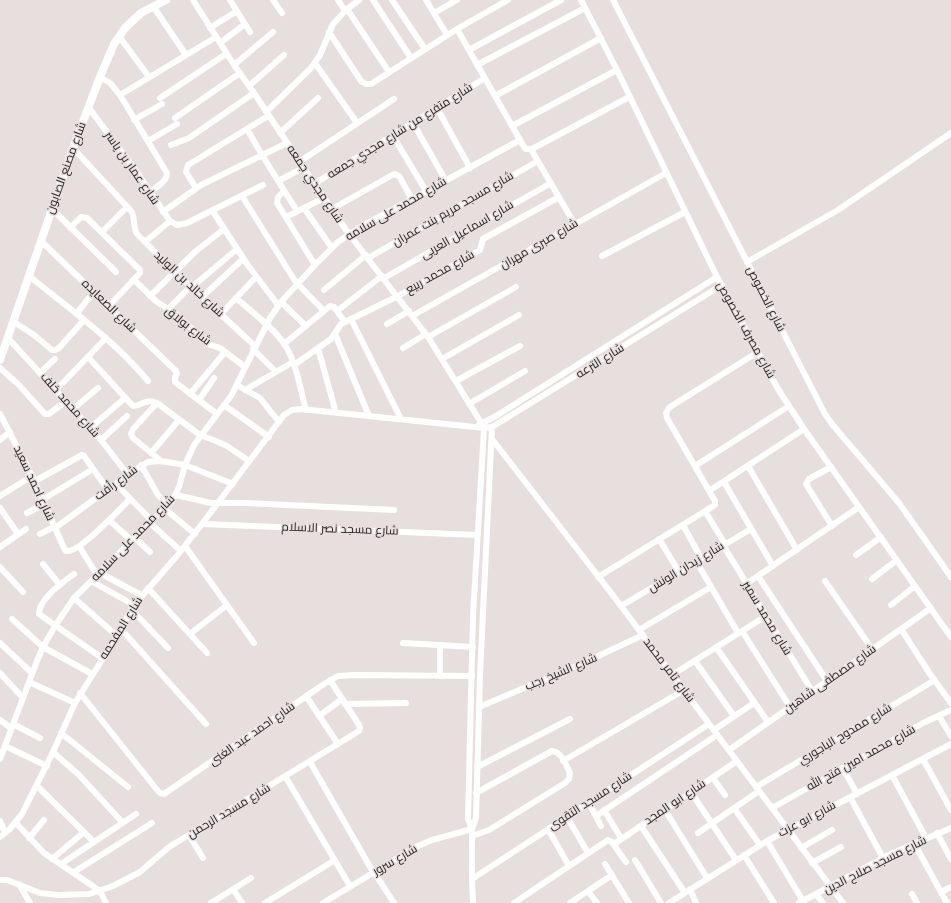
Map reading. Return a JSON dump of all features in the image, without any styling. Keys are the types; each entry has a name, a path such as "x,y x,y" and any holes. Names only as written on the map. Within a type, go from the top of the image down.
{"street":[{"name":"شارع مصنع الصابون","path":"0,360 73,148 114,44 133,20 153,6 166,0"},
{"name":"شارع مجدي جمعه","path":"193,0 226,54 254,93 332,210 427,335 483,426"},
{"path":"230,0 250,32"},
{"path":"273,0 282,13"},
{"path":"338,0 389,72"},
{"path":"196,188 186,172 188,165 247,129 267,114 315,63 324,48 333,24 346,10 359,0"},
{"path":"374,0 411,58"},
{"path":"392,0 425,49"},
{"path":"426,0 447,35"},
{"path":"434,13 457,0"},
{"path":"329,32 361,81 366,84 371,84 447,35 508,0"},
{"path":"469,50 561,0"},
{"name":"شارع مصرف الخصوص","path":"581,0 601,38 717,277 789,406 951,637"},
{"name":"شارع الخصوص","path":"613,0 825,414 899,503 951,577"},
{"path":"153,6 186,55"},
{"path":"477,65 585,8"},
{"path":"210,28 237,11"},
{"path":"220,43 245,24"},
{"path":"457,29 525,148 532,150 629,96"},
{"path":"234,65 273,32"},
{"path":"119,36 149,77"},
{"path":"120,95 216,37"},
{"path":"495,96 601,38"},
{"path":"134,120 226,54"},
{"path":"249,86 284,55"},
{"path":"315,63 357,123"},
{"path":"512,126 616,70"},
{"path":"148,141 240,73"},
{"path":"100,77 110,83 120,95 166,171 167,175 164,181 150,192"},
{"name":"شارع متفرع من شارع مجدي جمعه","path":"314,184 485,78"},
{"path":"171,145 189,138 254,93"},
{"path":"280,133 318,98"},
{"path":"299,162 394,99"},
{"name":"شارع عمار بن ياسر","path":"89,108 170,221 177,226 187,223 212,210"},
{"path":"437,108 470,168"},
{"path":"413,123 446,180"},
{"path":"247,129 297,211"},
{"path":"747,262 838,210 951,133"},
{"path":"393,136 426,191"},
{"name":"شارع محمد على سلامه","path":"0,759 32,673 43,647 55,626 74,598 167,507 176,495 189,454 200,435 224,405 237,385 266,324 280,303 332,248 349,234 520,140"},
{"path":"163,212 196,188 286,143"},
{"name":"شارع خالد بن الوليد","path":"73,148 127,207 134,217 135,231 175,272 221,314 254,347 276,372"},
{"path":"532,150 574,223"},
{"name":"شارع مسجد مريم بنت عمران","path":"324,290 367,256 538,161"},
{"path":"278,182 303,168"},
{"name":"شارع صبرى مهران","path":"387,324 410,313 666,173"},
{"path":"332,210 394,174 399,176 412,199"},
{"name":"شارع اسماعيل العربى","path":"337,311 383,277 551,183"},
{"path":"263,185 212,210 256,277 280,303 306,326"},
{"path":"284,191 279,194 277,200 278,205 315,265"},
{"path":"242,196 297,284 324,311"},
{"name":"شارع محمد ربيع","path":"348,321 398,296 480,250 483,239 559,197"},
{"path":"286,217 324,198"},
{"path":"102,232 127,207"},
{"path":"304,208 332,248"},
{"path":"52,209 116,272"},
{"path":"602,256 685,212"},
{"path":"70,228 79,219 85,217 141,271 109,306"},
{"path":"145,242 170,221"},
{"path":"150,296 205,243 224,229"},
{"name":"شارع الصعايده","path":"41,241 177,372 175,382 190,394"},
{"path":"168,309 191,287 237,249"},
{"path":"202,297 243,259"},
{"path":"29,276 106,338 128,358 148,381"},
{"path":"221,314 256,277"},
{"name":"شارع الترعه","path":"483,426 717,277"},
{"name":"شارع بولاق","path":"134,280 150,296 175,314 210,346 218,347 245,367"},
{"name":"شارع الترعه","path":"306,410 492,427 722,285"},
{"path":"403,348 516,287"},
{"path":"76,314 94,292"},
{"path":"236,298 266,324 284,344 294,364 306,410"},
{"path":"284,344 324,311 331,306 334,307 348,321 401,419"},
{"path":"442,359 519,315"},
{"path":"14,322 34,335 52,350 55,350 59,348 84,320"},
{"path":"245,390 276,372 294,364 318,348 331,339 338,327 348,321"},
{"path":"335,334 370,416"},
{"name":"شارع محمد خلف","path":"8,338 101,440 128,475"},
{"path":"56,390 106,338"},
{"path":"456,381 520,346"},
{"path":"318,348 336,413"},
{"path":"217,414 190,394 225,352"},
{"path":"598,577 683,525 715,503 710,491 667,418 667,410 674,404 758,352"},
{"path":"88,357 133,406 136,407 145,401 157,403 200,435 227,446 249,461"},
{"path":"40,373 55,359"},
{"path":"0,368 19,385 45,414 49,414 66,401"},
{"path":"470,404 525,371"},
{"path":"199,400 214,378"},
{"path":"237,385 262,401 279,422"},
{"path":"74,410 98,388"},
{"path":"90,428 125,398"},
{"path":"157,403 131,434 132,437 161,461"},
{"path":"224,405 269,437"},
{"path":"695,466 789,406"},
{"name":"شارع المفحمه","path":"2,835 16,823 22,814 47,766 80,693 117,636 141,595 163,573 195,534 284,415 292,410 306,410"},
{"name":"شارع احمد سعيد","path":"0,414 34,478 43,502 66,552 71,552 79,546"},
{"path":"101,440 127,416"},
{"path":"151,453 179,420"},
{"path":"472,829 468,820 473,647 483,426"},
{"path":"473,903 472,829 476,818 479,707 492,427"},
{"path":"710,491 804,429"},
{"path":"0,440 10,432"},
{"name":"شارع تامر محمد","path":"492,439 621,606 843,903"},
{"path":"0,496 80,455 84,456 108,490"},
{"name":"شارع رأفت","path":"40,534 54,527 108,490 141,465 148,462 161,461 185,465 233,484"},
{"path":"141,465 158,495 167,507 195,534"},
{"path":"748,466 797,550"},
{"path":"831,467 806,481 806,484 832,526"},
{"path":"27,513 93,469"},
{"path":"724,482 773,566"},
{"path":"116,484 151,522 183,548 228,605 254,643"},
{"path":"176,495 205,503 218,504 394,510"},
{"path":"130,499 109,520 79,546 98,574 141,595"},
{"path":"746,584 859,507"},
{"path":"0,508 18,534"},
{"name":"شارع محمد سمير","path":"705,511 746,584 812,692"},
{"path":"109,520 150,552"},
{"name":"شارع مسجد نصر الاسلام","path":"202,524 478,535"},
{"path":"683,525 711,587 790,707"},
{"name":"شارع زيدان الونش","path":"621,606 751,528"},
{"path":"0,547 26,529"},
{"path":"856,555 881,537"},
{"path":"659,539 679,572"},
{"path":"872,579 897,560"},
{"path":"43,564 60,585"},
{"path":"0,566 23,592"},
{"path":"74,574 45,599 39,610 39,614 102,658"},
{"path":"758,576 826,681"},
{"path":"91,581 133,607 168,648"},
{"path":"825,581 872,649"},
{"path":"891,605 915,586"},
{"name":"شارع الشيخ رجب","path":"479,707 581,664 641,633 711,587"},
{"path":"148,588 207,653"},
{"path":"74,598 117,636"},
{"path":"190,634 228,605"},
{"name":"شارع مصطفى شاهين","path":"729,750 931,608"},
{"path":"672,675 766,616"},
{"path":"12,619 43,647 92,674"},
{"path":"120,629 206,724"},
{"path":"901,629 951,703"},
{"path":"0,643 32,673"},
{"path":"404,644 473,647"},
{"path":"440,645 440,676"},
{"path":"716,647 768,722"},
{"path":"695,661 734,716"},
{"path":"0,674 23,698"},
{"name":"شارع احمد عبد الغنى","path":"80,693 162,794 166,793 330,680 346,675 472,676"},
{"path":"330,680 344,702"},
{"name":"شارع ممدوح الباجوري","path":"698,833 758,789 935,680"},
{"path":"29,682 75,703"},
{"path":"563,761 684,690"},
{"path":"306,696 338,744"},
{"path":"319,716 344,702 406,704"},
{"name":"شارع مسجد الرحمن","path":"0,880 7,880 40,893 59,895 84,895 100,891 120,883 140,872 161,853 310,762 359,729 359,725 344,702"},
{"path":"596,816 716,733 734,716 754,703"},
{"name":"شارع محمد امين فتح الله","path":"772,808 920,725 951,710"},
{"path":"939,716 951,736"},
{"path":"477,767 570,719"},
{"path":"0,720 40,738"},
{"name":"شارع مسجد التقوى","path":"472,879 709,724"},
{"path":"61,733 128,787"},
{"name":"شارع ابو عزت","path":"668,903 767,841 951,744"},
{"path":"5,746 47,766"},
{"path":"472,836 489,830 565,783 569,779 570,773 559,754 555,751 549,752 476,793"},
{"path":"53,752 79,774 123,822"},
{"path":"923,759 951,810"},
{"name":"شارع ابو المجد","path":"614,844 737,761"},
{"path":"310,762 373,872 394,903"},
{"path":"843,768 857,794"},
{"path":"892,775 926,838"},
{"path":"285,776 350,886"},
{"path":"713,778 725,795"},
{"path":"37,786 94,842"},
{"path":"691,792 736,860"},
{"path":"850,797 883,858"},
{"path":"589,803 601,826"},
{"path":"734,808 760,845"},
{"path":"604,810 621,838"},
{"path":"665,810 707,878"},
{"path":"61,864 136,814"},
{"path":"567,817 588,853"},
{"path":"29,838 44,820"},
{"path":"0,821 2,835"},
{"path":"16,823 44,853 100,891 106,903"},
{"path":"74,872 152,823"},
{"path":"641,826 696,903"},
{"name":"شارع مسجد صلاح الدين","path":"801,902 883,858 914,843 951,828"},
{"name":"شارع سرور","path":"323,903 424,843 472,829"},
{"path":"548,829 569,866"},
{"path":"801,848 832,830"},
{"path":"52,859 84,832"},
{"path":"937,833 951,859"},
{"path":"189,835 203,858"},
{"path":"514,903 608,840 614,844 626,862"},
{"path":"767,841 801,902"},
{"path":"914,843 947,903"},
{"path":"812,863 841,847"},
{"path":"744,855 774,903"},
{"path":"265,903 334,860"},
{"path":"635,860 661,903"},
{"path":"605,864 629,903"},
{"path":"570,903 612,875"},
{"path":"211,903 251,878"},
{"path":"20,886 30,903"},
{"path":"941,892 951,887"},
{"path":"233,889 242,903"},
{"path":"588,891 597,903"},
{"path":"816,894 824,903"},
{"path":"912,894 917,903"}]}
